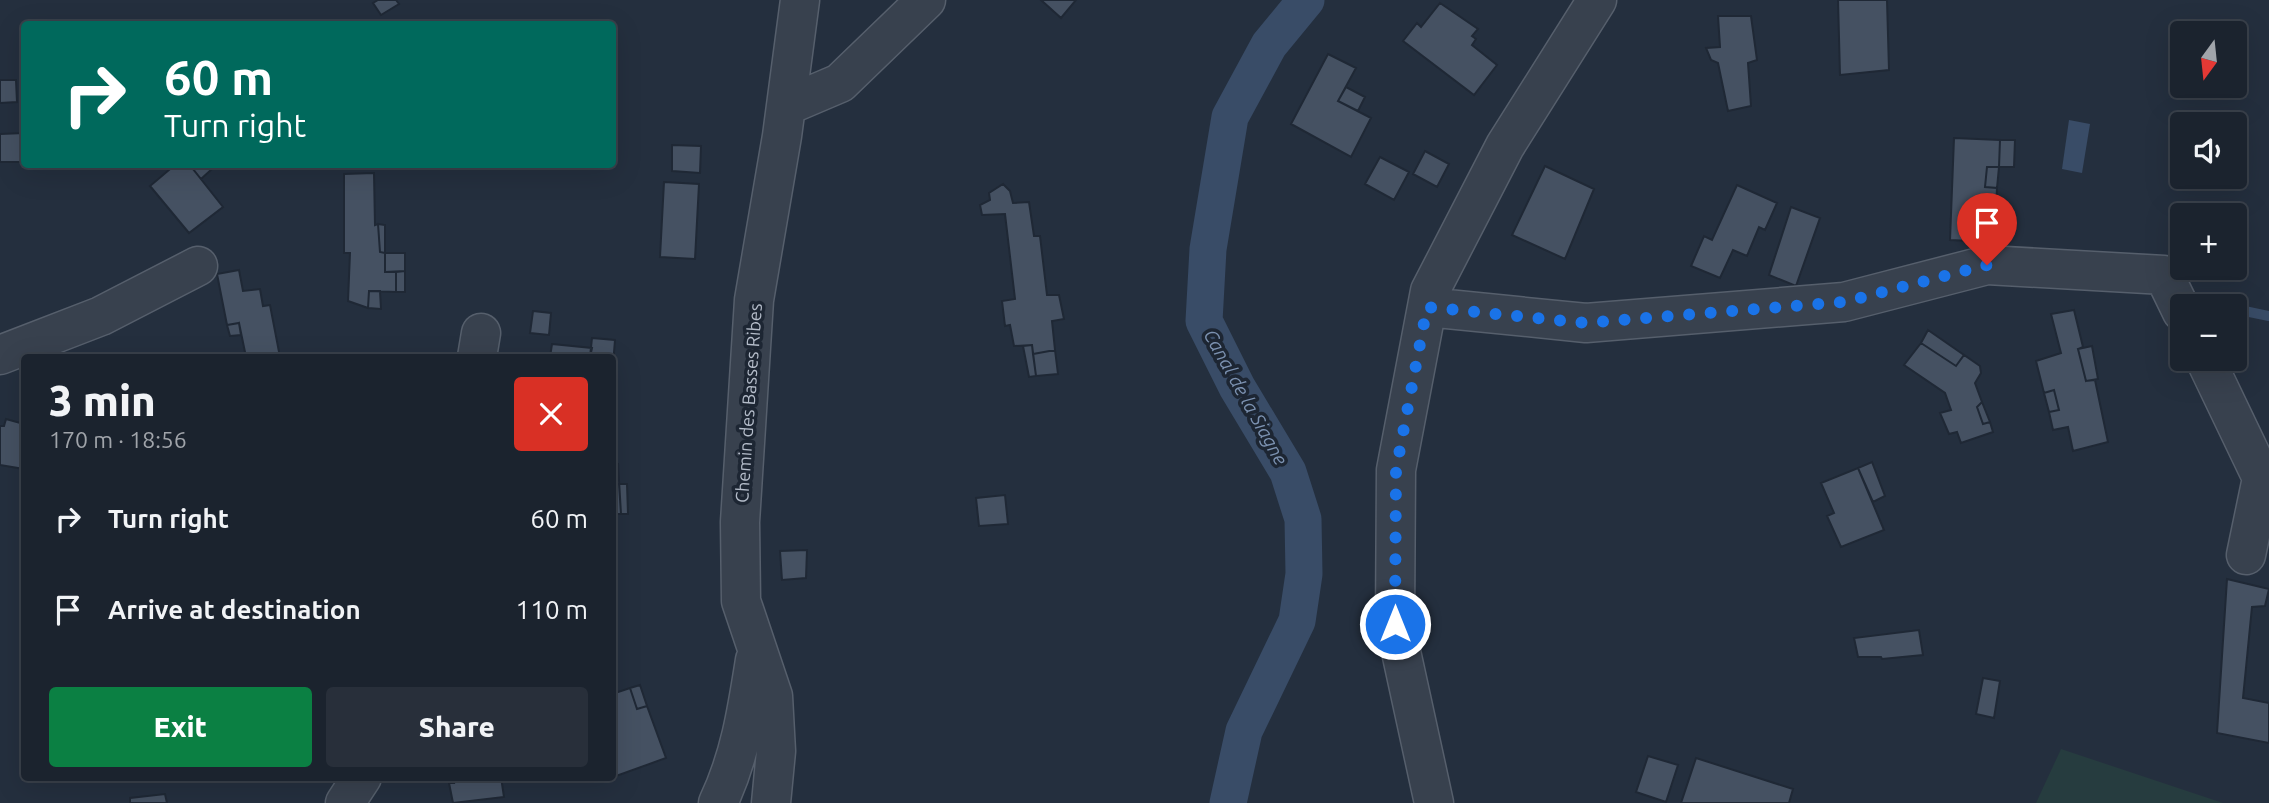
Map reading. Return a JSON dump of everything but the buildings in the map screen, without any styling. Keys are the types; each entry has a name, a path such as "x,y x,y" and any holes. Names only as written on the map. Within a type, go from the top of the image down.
{"street":[{"name":"Chemin des Basses Ribes","path":"771,803 776,751 774,696 741,601 740,522 754,300 786,106 800,0"},
{"path":"786,106 840,83 926,0"},
{"path":"1434,803 1395,624 1396,470 1430,291 1505,146 1597,0"},
{"path":"1427,307 1586,323 1844,302 1987,265 2164,275 2173,294"},
{"path":"0,355 101,316 198,266"},
{"path":"2211,371 2262,478 2246,555"},
{"path":"718,803 732,772 744,729 757,648"},
{"path":"345,803 359,781"}],"green space":[{"path":"2061,749 2223,803 2036,803"}],"water":[{"path":"2069,120 2090,124 2082,173 2062,169"}],"waterway":[{"name":"Canal de la Siagne","path":"1228,803 1244,731 1297,621 1304,574 1303,519 1288,472 1237,387 1204,321 1208,249 1230,117 1269,45 1306,0"},
{"path":"2247,311 2269,316"}],"route":[{"path":"1395,624 1396,470 1427,307 1586,323 1844,302 1987,265"}]}
